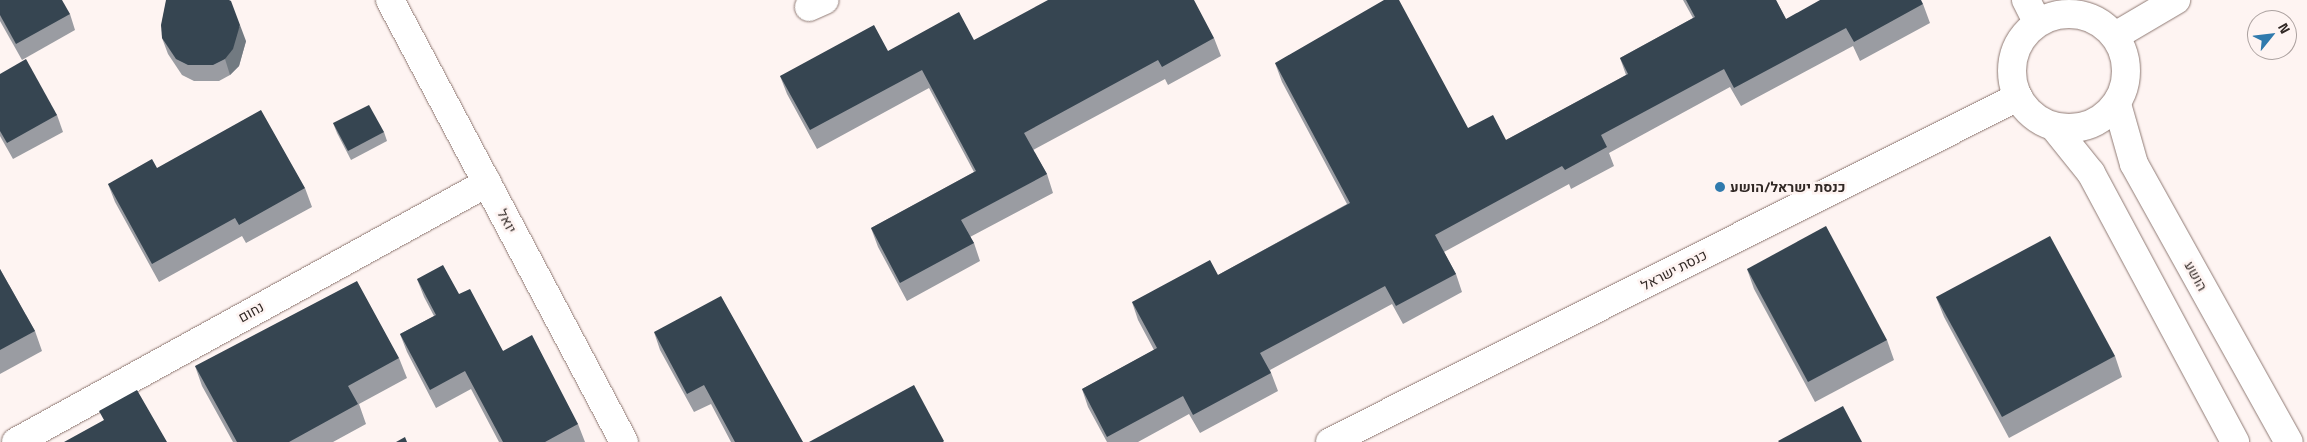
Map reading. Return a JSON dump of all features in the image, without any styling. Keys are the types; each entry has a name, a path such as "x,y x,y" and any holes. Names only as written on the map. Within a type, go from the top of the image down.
{"street":[{"name":"יואל","path":"390,0 624,442"},
{"path":"2115,36 2176,0"},
{"path":"2054,127 2072,129 2089,125 2105,116 2117,104 2124,87 2127,69 2124,51 2115,36 2102,24 2087,16 2070,13 2053,15 2032,11 2011,64 2012,81 2018,97 2027,111 2054,127 2091,173 2235,442"},
{"name":"כנסת ישראל","path":"1330,442 2018,97"},
{"name":"הושע","path":"2117,104 2134,164 2289,442"},
{"name":"נחום","path":"16,442 486,183"}],"building":[{"path":"0,0 62,0 70,14 16,44 0,15"},
{"path":"166,0 231,1 240,25 233,49 225,59 213,65 188,65 176,59 162,38 161,25"},
{"path":"1048,0 1194,0 1214,38 1162,67 1158,60 1024,133 1047,174 961,220 974,243 900,283 871,228 976,171 922,70 810,130 780,76 874,25 888,51 959,12 974,40"},
{"path":"1384,0 1399,0 1468,128 1493,115 1506,140 1628,74 1620,58 1695,17 1686,0 1776,0 1786,19 1820,0 1921,0 1923,4 1854,42 1846,28 1734,88 1724,69 1601,135 1607,147 1565,170 1562,166 1435,235 1456,274 1396,306 1385,286 1260,353 1271,373 1193,415 1183,396 1107,437 1082,389 1157,348 1132,302 1210,260 1218,275 1350,203 1275,63"},
{"path":"26,59 57,115 7,143 0,131 0,74"},
{"path":"369,105 384,132 348,151 333,123"},
{"path":"261,110 305,188 239,225 235,218 152,264 108,184 152,159 157,168"},
{"path":"1826,226 1887,340 1808,382 1747,269"},
{"path":"2050,236 2115,356 2002,417 1936,297"},
{"path":"443,265 459,294 470,289 503,351 532,335 578,424 545,442 503,442 465,371 430,390 400,334 436,315 417,279"},
{"path":"0,269 35,331 0,350"},
{"path":"357,281 399,358 348,386 358,404 289,442 237,442 195,366"},
{"path":"721,296 803,442 735,442 704,385 687,394 654,332"},
{"path":"914,385 943,442 809,442"},
{"path":"137,390 167,442 64,442 104,420 99,411"},
{"path":"1843,406 1862,442 1778,441"},
{"path":"405,437 407,442 396,442"}],"place":[{"name":"כנסת ישראל/הושע","path":"1720,187"}]}
